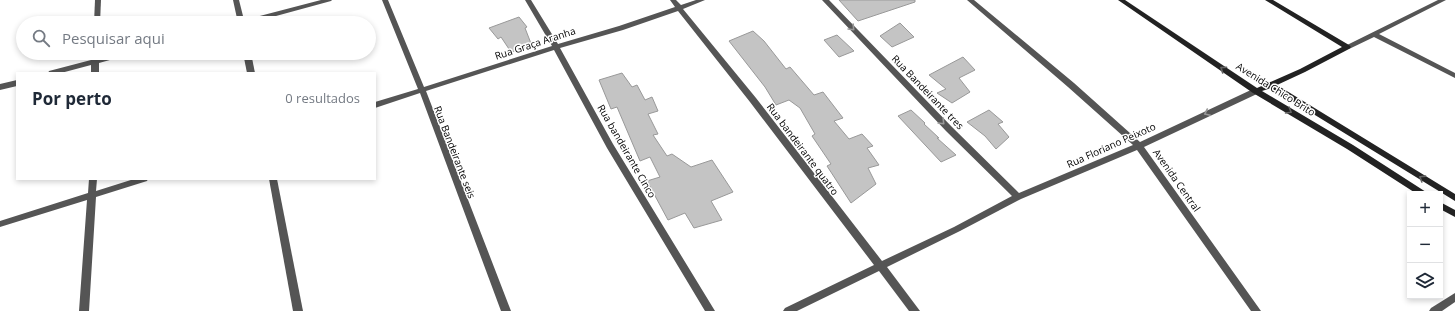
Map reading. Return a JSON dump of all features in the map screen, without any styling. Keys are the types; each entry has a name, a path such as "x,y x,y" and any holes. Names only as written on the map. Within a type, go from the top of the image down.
{"main road":[{"name":"Avenida Chico Brito","path":"1121,0 1256,91 1350,146 1418,191"},
{"path":"1268,0 1347,47"},
{"name":"Rua Floriano Peixoto","path":"1256,91 1317,64 1347,47"},
{"name":"Avenida Chico Brito","path":"1271,85 1455,198"},
{"path":"1443,207 1455,214"}],"street":[{"path":"97,16 98,0"},
{"path":"236,0 239,16"},
{"path":"268,16 329,0"},
{"name":"Rua Bandeirante seis","path":"385,0 422,90 506,311"},
{"name":"Rua bandeirante Cinco","path":"528,0 556,47 610,146 710,311"},
{"name":"Rua bandeirante quatro","path":"673,0 753,100 915,311"},
{"name":"Rua Graça Aranha","path":"376,105 556,47 622,28 702,0"},
{"name":"Rua Bandeirante tres","path":"825,0 949,129 1018,197"},
{"name":"Avenida Central","path":"970,0 1072,85 1139,146 1256,311"},
{"name":"Rua Floriano Peixoto","path":"1347,47 1443,0"},
{"path":"1374,34 1455,76"},
{"path":"56,72 99,60"},
{"path":"248,60 251,72"},
{"path":"95,61 95,72"},
{"path":"0,88 16,83"},
{"name":"Rua Floriano Peixoto","path":"788,311 1018,197 1139,146 1256,91"},
{"path":"84,311 93,180"},
{"path":"0,224 141,180"},
{"path":"273,180 298,311"},
{"path":"1434,311 1455,297"}],"building":[{"path":"839,0 915,0 915,2 858,21"},
{"path":"519,17 527,27 525,28 532,46 511,52 501,37 498,39 489,28"},
{"path":"900,23 914,37 892,47 880,36"},
{"path":"753,31 764,41 786,69 790,67 814,95 823,92 843,118 834,121 849,139 862,134 873,146 867,148 879,165 868,168 876,184 851,203 827,166 831,164 812,136 815,134 800,108 789,100 776,105 765,87 729,41"},
{"path":"837,35 854,51 839,57 824,40"},
{"path":"963,57 975,70 959,78 970,92 952,103 937,93 946,89 929,75"},
{"path":"622,73 632,87 637,85 645,100 652,97 658,111 648,114 658,134 653,135 667,156 672,154 691,167 712,160 733,192 711,201 722,220 694,228 685,213 668,220 647,181 660,177 650,157 640,161 617,107 611,109 599,80"},
{"path":"911,110 939,138 937,138 956,155 941,162 898,116"},
{"path":"989,110 1003,122 998,124 1009,137 996,149 985,136 967,122"}]}
